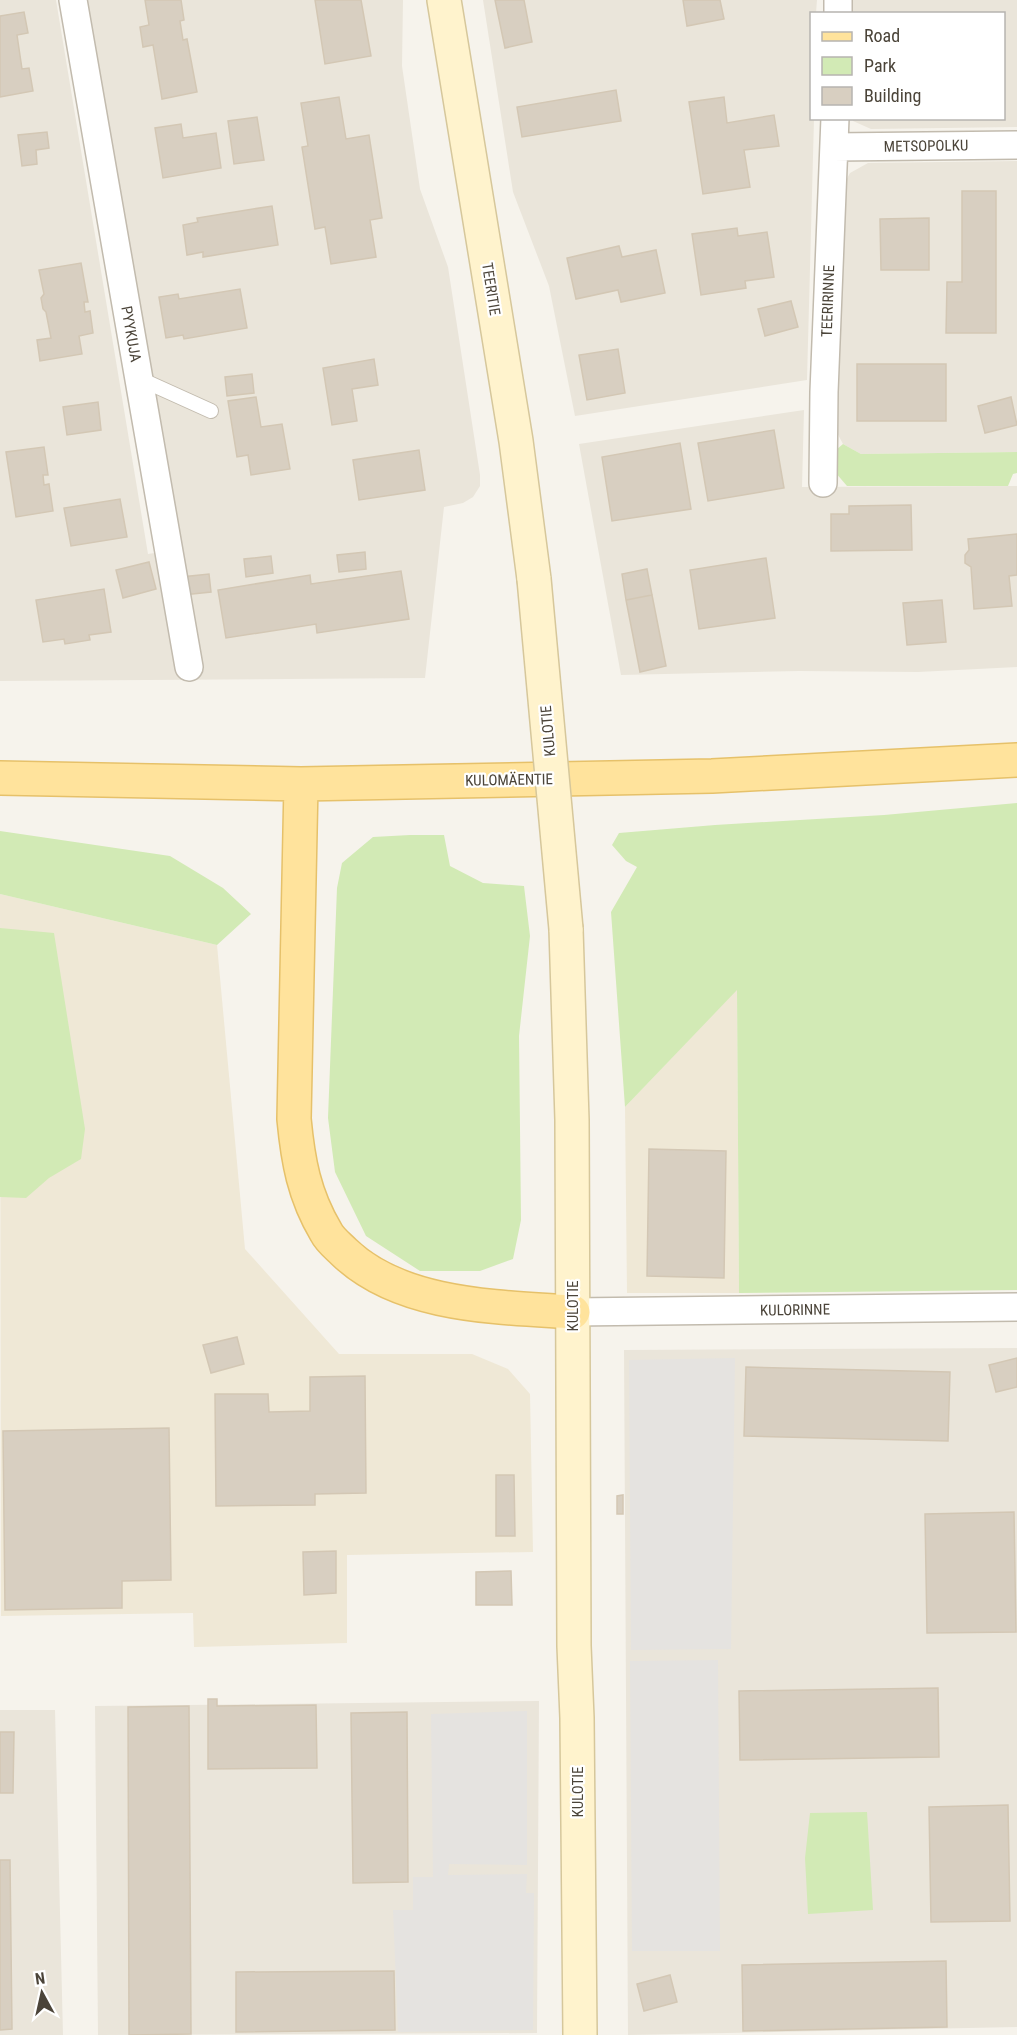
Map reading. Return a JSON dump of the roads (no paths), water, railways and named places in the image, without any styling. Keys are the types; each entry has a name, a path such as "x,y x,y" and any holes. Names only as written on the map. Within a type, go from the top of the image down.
{"main road":[{"name":"KULOMÄENTIE","path":"0,778 301,784 712,776 1017,760"},
{"path":"301,784 294,1119 299,1164 310,1200 327,1234 351,1258 384,1281 411,1291 447,1300 573,1312"}],"street":[{"name":"PYYKUJA","path":"73,0 189,667"},
{"name":"TEERITIE","path":"444,0 516,441 534,579"},
{"name":"TEERIRINNE","path":"823,483 824,393 835,120"},
{"name":"METSOPOLKU","path":"834,147 1017,145"},
{"name":"KULOTIE","path":"534,579 566,929 572,1120 574,1646 577,1718 580,2035"},
{"name":"KULORINNE","path":"573,1312 1017,1307"}],"lane":[{"path":"138,378 211,411"}]}
